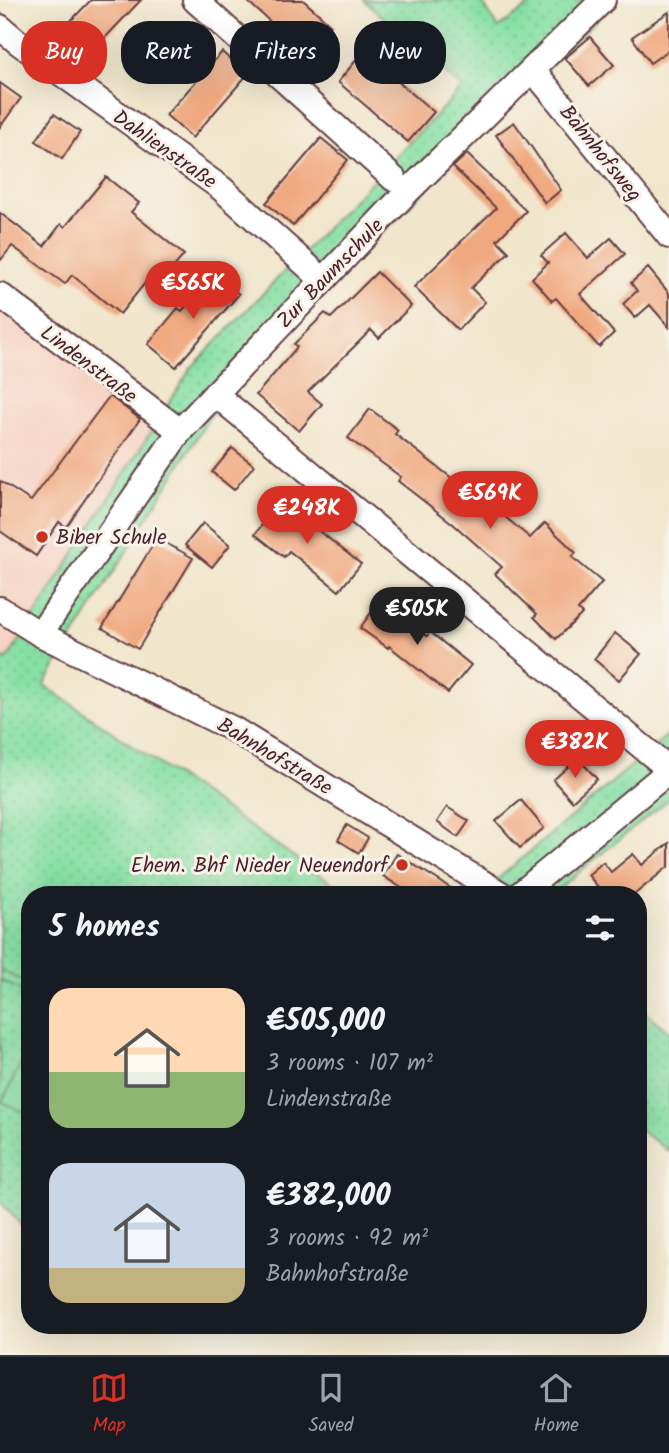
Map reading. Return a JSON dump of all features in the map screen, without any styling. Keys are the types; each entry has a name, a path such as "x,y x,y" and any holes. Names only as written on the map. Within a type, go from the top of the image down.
{"street":[{"path":"195,0 394,179"},
{"name":"Zur Baumschule","path":"40,635 180,431 408,191 603,0"},
{"name":"Dahlienstraße","path":"0,27 221,188 323,280"},
{"name":"Bahnhofsweg","path":"533,70 669,236"},
{"name":"Lindenstraße","path":"0,295 180,431"},
{"path":"215,394 669,770 530,886"},
{"path":"0,609 40,635"},
{"name":"Bahnhofstraße","path":"40,635 233,729 488,886"}],"shaded area":[{"name":"Biber Schule","path":"0,300 160,419 7,660 0,656"}],"green space":[{"path":"364,0 481,0 498,28 537,0 616,0 230,384 44,685 336,886 21,886 21,1225 0,1201 0,656 7,660 191,368 462,88 446,74 446,21 387,21"},
{"path":"669,734 669,799 562,886 489,886"},
{"path":"0,970 21,980 21,990 0,980"},
{"path":"647,1014 669,1032 669,1151 647,1136"},
{"path":"21,1063 21,1111 2,1102"}],"building":[{"path":"91,0 141,0 107,36 107,21 71,21"},
{"path":"246,0 303,0 327,21 269,21"},
{"path":"669,12 669,50 650,63 632,37"},
{"path":"590,37 614,65 589,86 565,58"},
{"path":"222,52 230,59 230,84 239,84 192,138 166,115 194,84 216,84 216,59"},
{"path":"354,63 354,84 401,84 434,112 408,142 340,84 340,80"},
{"path":"0,83 21,98 0,127"},
{"path":"54,114 80,132 62,159 36,141"},
{"path":"514,122 561,190 545,203 496,135"},
{"path":"321,138 348,160 293,226 266,203"},
{"path":"467,154 526,211 497,240 509,252 471,288 485,302 458,330 414,287 496,208 453,167"},
{"path":"106,177 139,203 131,212 184,255 162,281 153,273 120,314 72,275 65,284 12,246 0,261 0,213 44,246 61,224 65,227"},
{"path":"566,233 588,258 611,238 625,254 580,294 614,333 599,347 556,298 552,301 532,278 548,263 541,255"},
{"path":"648,268 669,293 669,327 650,305 635,318 623,304 637,291 631,283"},
{"path":"377,272 411,306 379,338 371,330 308,392 322,404 299,431 256,395 297,347 294,344 325,313 331,318"},
{"path":"214,273 239,294 176,367 148,344 178,308 182,311"},
{"path":"111,397 140,419 66,527 59,522 36,556 0,531 0,481 31,501"},
{"path":"370,409 398,430 395,434 475,496 477,493 530,538 545,523 576,553 572,557 602,582 578,610 582,614 556,639 534,617 537,614 495,574 502,567 398,481 401,477 348,438"},
{"path":"232,448 254,465 234,490 212,472"},
{"path":"281,501 361,564 339,591 289,551 284,557 255,534"},
{"path":"203,523 230,545 212,567 185,545"},
{"path":"157,538 193,558 138,649 102,628"},
{"path":"379,602 427,636 430,632 471,665 448,693 389,646 388,648 360,628"},
{"path":"615,633 641,654 619,680 594,659"},
{"path":"578,758 597,779 572,801 553,780"},
{"path":"521,800 544,828 520,848 496,821"},
{"path":"447,807 469,821 458,837 437,822"},
{"path":"347,825 368,838 359,853 338,840"},
{"path":"669,843 669,866 645,886 597,886 588,875 603,862 611,872 633,854 642,865"},
{"name":"Ehem. Bhf Nieder Neuendorf","path":"397,854 447,886 399,886 383,876"}],"place":[{"name":"Biber Schule","path":"42,537"},
{"name":"Ehem. Bhf Nieder Neuendorf","path":"402,865"}]}
